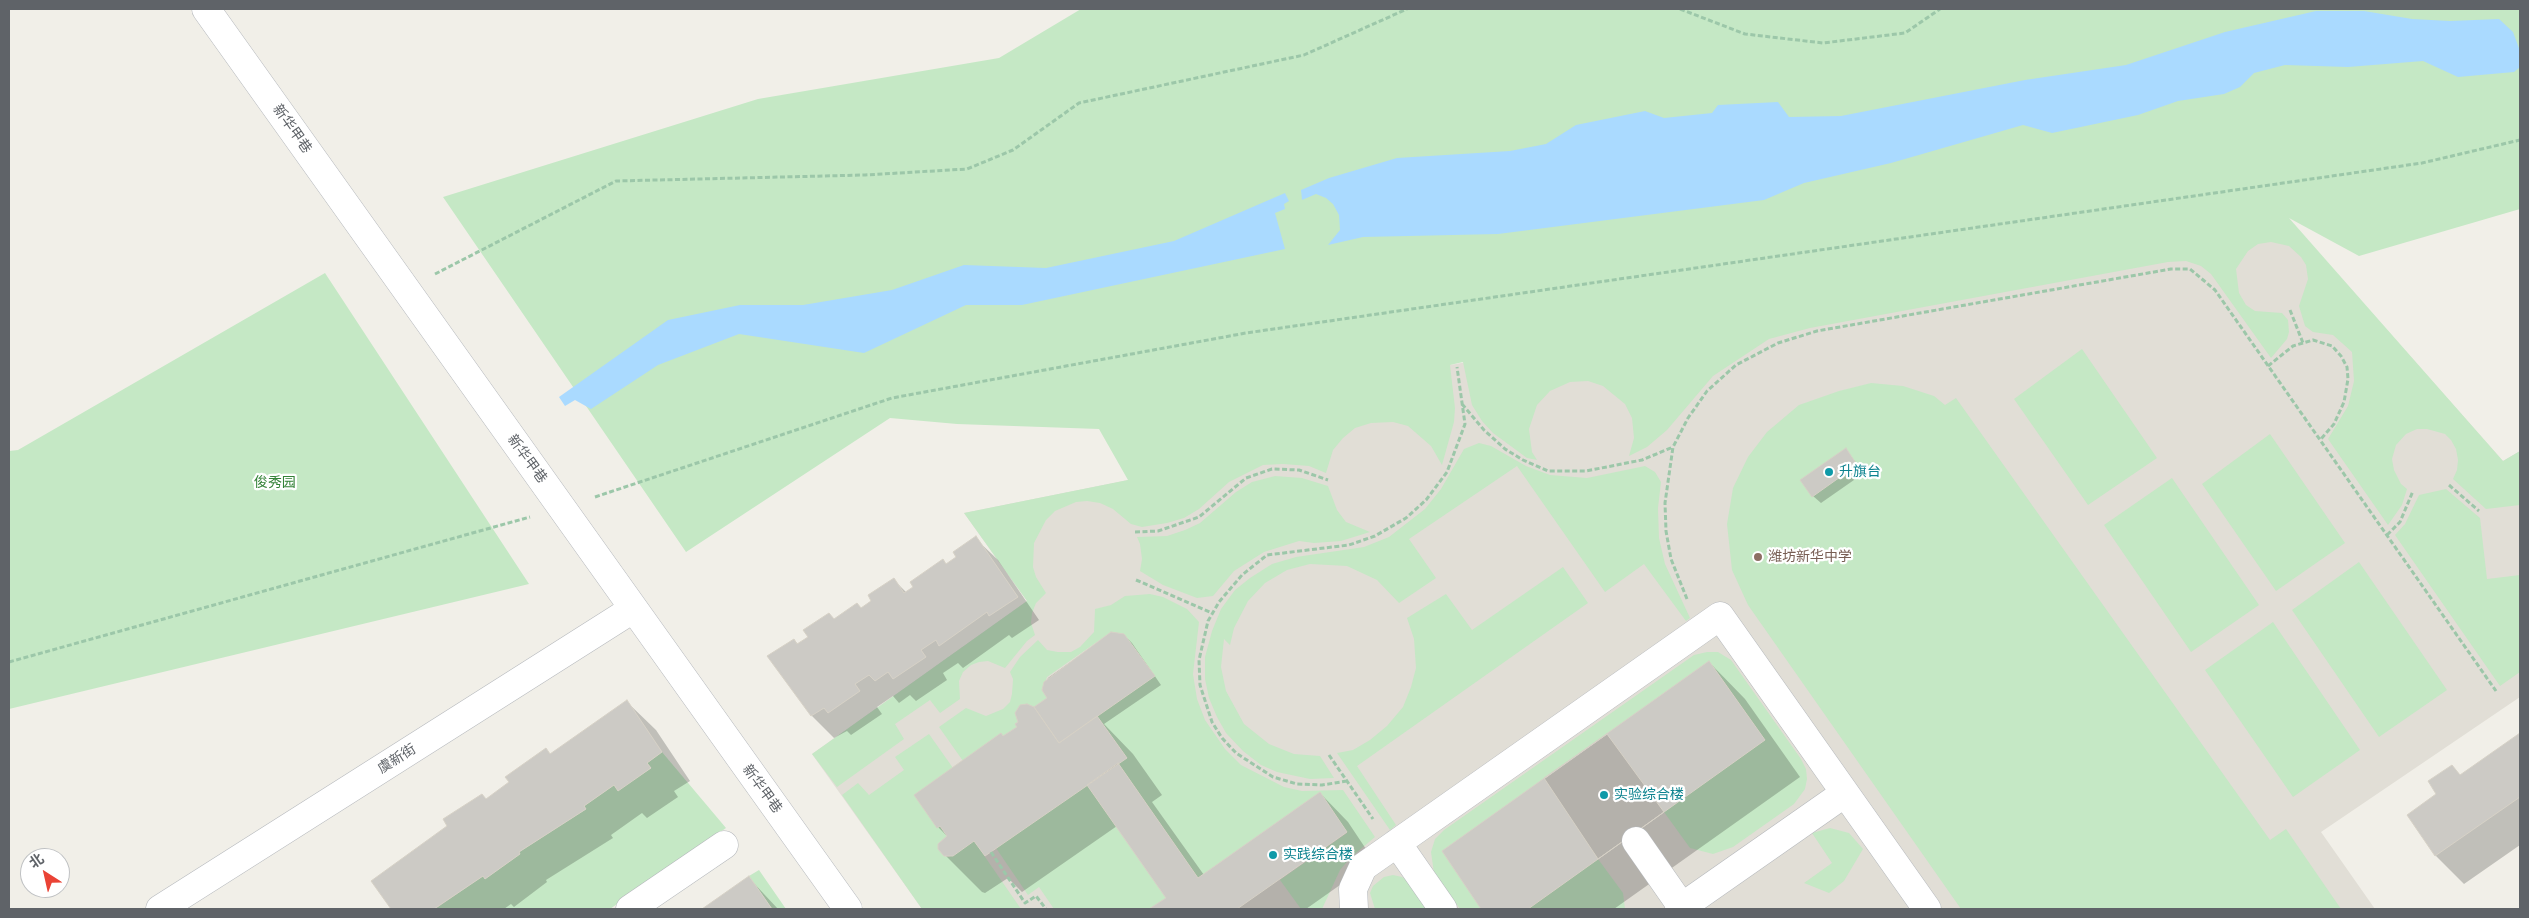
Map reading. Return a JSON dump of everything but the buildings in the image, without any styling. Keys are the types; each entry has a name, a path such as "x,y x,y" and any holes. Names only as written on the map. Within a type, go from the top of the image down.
{"street":[{"name":"新华甲巷","path":"206,9 848,909"},
{"name":"虞新街","path":"160,909 633,609"},
{"path":"1354,909 1353,889 1359,872 1394,845 1720,616 1927,909"},
{"path":"1636,841 1681,908 1845,793"},
{"path":"630,909 724,845"},
{"path":"1394,845 1443,909"}],"path":[{"path":"405,289 616,180 865,175 967,169 1013,150 1079,103 1304,55 1407,9"},
{"path":"1680,9 1745,34 1823,43 1905,33 1940,9"},
{"path":"9,662 562,508 892,398 1246,333 2412,164 2520,140"},
{"path":"1702,629 1671,559 1666,531 1665,502 1673,447 1688,418 1707,391 1736,365 1778,343 1817,331 2171,269 2190,269 2215,290 2496,691"},
{"path":"2290,310 2303,343"},
{"path":"2268,366 2293,346 2313,340 2332,346 2347,367 2348,378 2344,402 2334,424 2320,440"},
{"path":"1347,781 1322,785 1297,784 1273,777 1236,753 1222,738 1212,722 1200,685 1199,660 1208,621 1212,613 1242,575 1267,555 1349,545 1375,536 1406,518 1426,500 1447,472 1465,424 1457,367"},
{"path":"1462,404 1484,430 1505,450 1548,471 1595,469 1642,460 1673,447"},
{"path":"1135,532 1158,531 1199,517 1246,478 1272,469 1299,470 1328,480"},
{"path":"2449,485 2479,511"},
{"path":"2387,535 2400,522 2413,491"},
{"path":"1136,580 1212,613"},
{"path":"1329,755 1394,845"},
{"path":"991,852 1025,903 1036,896 1046,909"}],"shaded area":[{"name":"潍坊新华中学","path":"2287,217 2503,461 2520,451 2520,697 2321,832 2375,909 922,909 812,754 1027,601 964,513 1128,480 1450,365"}],"green space":[{"path":"1081,9 2520,9 2520,209 2359,256 2289,218 2503,461 2520,451 2520,505 2486,509 2453,479 2457,470 2458,460 2456,449 2451,440 2445,434 2427,429 2417,429 2406,434 2396,445 2392,459 2394,470 2401,484 2407,489 2402,505 2388,525 2328,439 2348,406 2354,381 2352,352 2333,335 2313,332 2305,326 2299,306 2308,279 2306,265 2301,257 2289,246 2271,242 2258,244 2248,251 2236,269 2239,293 2246,305 2255,311 2282,313 2288,320 2289,332 2287,339 2271,358 2211,274 2201,266 2186,261 2168,262 1810,328 1769,339 1713,376 1667,430 1647,447 1629,456 1634,438 1632,418 1625,404 1603,386 1588,381 1570,382 1550,391 1537,405 1529,429 1532,452 1537,460 1527,458 1493,433 1482,421 1472,405 1463,362 1450,365 1455,408 1454,422 1442,465 1431,446 1408,426 1393,422 1371,423 1355,428 1343,438 1333,450 1326,473 1309,466 1263,465 1229,482 1199,509 1184,518 1167,523 1142,527 1131,524 1113,509 1100,503 1087,501 1076,502 1055,511 1046,520 1034,543 1033,567 1036,577 1046,593 1036,603 1032,613 1031,623 1035,635 1027,641 1005,668 988,661 971,665 963,672 959,681 960,699 940,713 930,700 895,724 904,739 837,787 812,754 1027,601 964,513 1128,480 1099,429 957,424 890,418 686,552 443,197 758,99 999,58"},
{"name":"俊秀园","path":"325,273 529,584 9,709 9,451 18,450"},
{"path":"2082,349 2157,458 2088,505 2014,399"},
{"path":"1871,383 1903,386 1934,396 1945,405 1956,398 2270,840 2286,829 2341,909 1961,909 1748,605 1732,570 1727,524 1733,488 1748,457 1767,432 1799,405 1839,391"},
{"path":"2270,434 2345,543 2276,591 2202,484"},
{"path":"1479,443 1491,446 1526,466 1550,475 1587,478 1645,466 1655,472 1661,482 1658,508 1659,538 1665,564 1690,618 1686,621 1644,564 1605,592 1517,466 1409,539 1436,578 1399,603 1377,580 1347,566 1310,564 1287,570 1265,583 1248,601 1234,628 1230,645 1224,639 1221,667 1226,691 1244,724 1269,744 1294,754 1320,756 1334,778 1310,779 1277,772 1261,765 1243,751 1226,733 1209,698 1205,679 1205,657 1212,631 1221,609 1235,590 1272,564 1296,557 1364,547 1389,537 1425,509 1441,489 1464,449"},
{"path":"1275,476 1302,478 1328,486 1337,510 1346,522 1370,532 1341,541 1314,543 1299,541 1264,552 1234,571 1213,596 1197,598 1163,585 1140,571 1142,559 1137,537 1167,536 1185,530 1200,523 1236,492 1252,482"},
{"path":"2172,478 2259,605 2191,652 2104,525"},
{"path":"2446,489 2480,518 2487,579 2520,575 2520,672 2500,686 2395,535 2405,524 2419,495"},
{"path":"2359,562 2447,690 2379,737 2292,610"},
{"path":"1563,567 1588,603 1357,766 1396,825 1390,830 1337,753 1353,750 1370,740 1387,726 1403,707 1416,668 1414,639 1407,618 1446,594 1472,630"},
{"path":"1150,594 1163,597 1187,609 1199,622 1193,674 1197,699 1205,720 1225,749 1241,765 1284,787 1302,791 1343,790 1375,837 1350,858 1340,870 1322,909 1301,909 1280,880 1347,833 1320,792 1198,878 1118,763 1127,758 1097,716 1154,676 1124,634 1111,632 1047,677 1042,690 1047,698 1034,707 1027,704 1020,705 1015,713 1018,722 1015,724 1017,727 1003,736 1001,733 963,761 939,727 966,708 986,716 1003,709 1010,702 1012,694 1013,679 1010,672 1020,657 1038,640 1047,650 1071,652 1080,647 1094,632 1095,609 1111,605 1125,596"},
{"path":"2273,622 2360,750 2293,797 2205,670"},
{"path":"1718,652 1731,660 1801,759 1806,769 1807,779 1805,789 1794,804 1733,847 1713,854 1690,848 1664,812 1765,740 1709,661 1442,851 1481,909 1460,909 1434,873 1431,852 1435,839 1444,830 1694,655"},
{"path":"929,734 953,768 937,828 940,826 947,836 938,844 938,849 944,856 949,857 974,841 1021,909 922,909 842,795 858,783 869,795 904,770 895,757"},
{"path":"662,752 726,828 610,909 435,909 483,876 485,879 520,854 519,852 586,809 584,806 614,785 618,790 651,768 647,763"},
{"path":"1087,785 1166,898 1149,909 1054,909 1039,887 1028,895 996,848"},
{"path":"1830,828 1849,833 1863,849 1844,881 1829,893 1804,883 1832,863 1812,833"},
{"path":"1598,859 1623,893 1625,909 1528,909"},
{"path":"759,870 786,909 772,909 749,876"},
{"path":"1393,875 1402,877 1410,883 1428,909 1375,909 1370,893 1373,886 1384,877"}],"water":[{"path":"2316,11 2364,11 2412,19 2450,21 2499,19 2513,32 2520,51 2520,67 2514,72 2458,77 2423,61 2348,67 2285,65 2254,73 2240,87 2224,94 2178,101 2138,115 2052,133 2023,125 1891,163 1804,183 1764,200 1498,234 1363,237 1328,245 1340,230 1339,215 1333,204 1326,198 1316,194 1302,200 1301,190 1329,178 1397,158 1510,151 1546,144 1576,125 1645,111 1664,118 1712,113 1718,105 1778,102 1789,117 1841,116 2025,80 2126,65 2225,32"},
{"path":"1285,193 1289,201 1284,204 1285,209 1275,213 1285,249 1022,305 966,305 864,353 739,334 658,365 591,409 575,400 565,406 559,397 668,320 740,305 803,305 892,290 964,265 1046,268 1174,241"}],"place":[{"name":"升旗台","path":"1829,472"},
{"name":"潍坊新华中学","path":"1758,557"},
{"name":"实验综合楼","path":"1604,795"},
{"name":"实践综合楼","path":"1273,855"}]}
